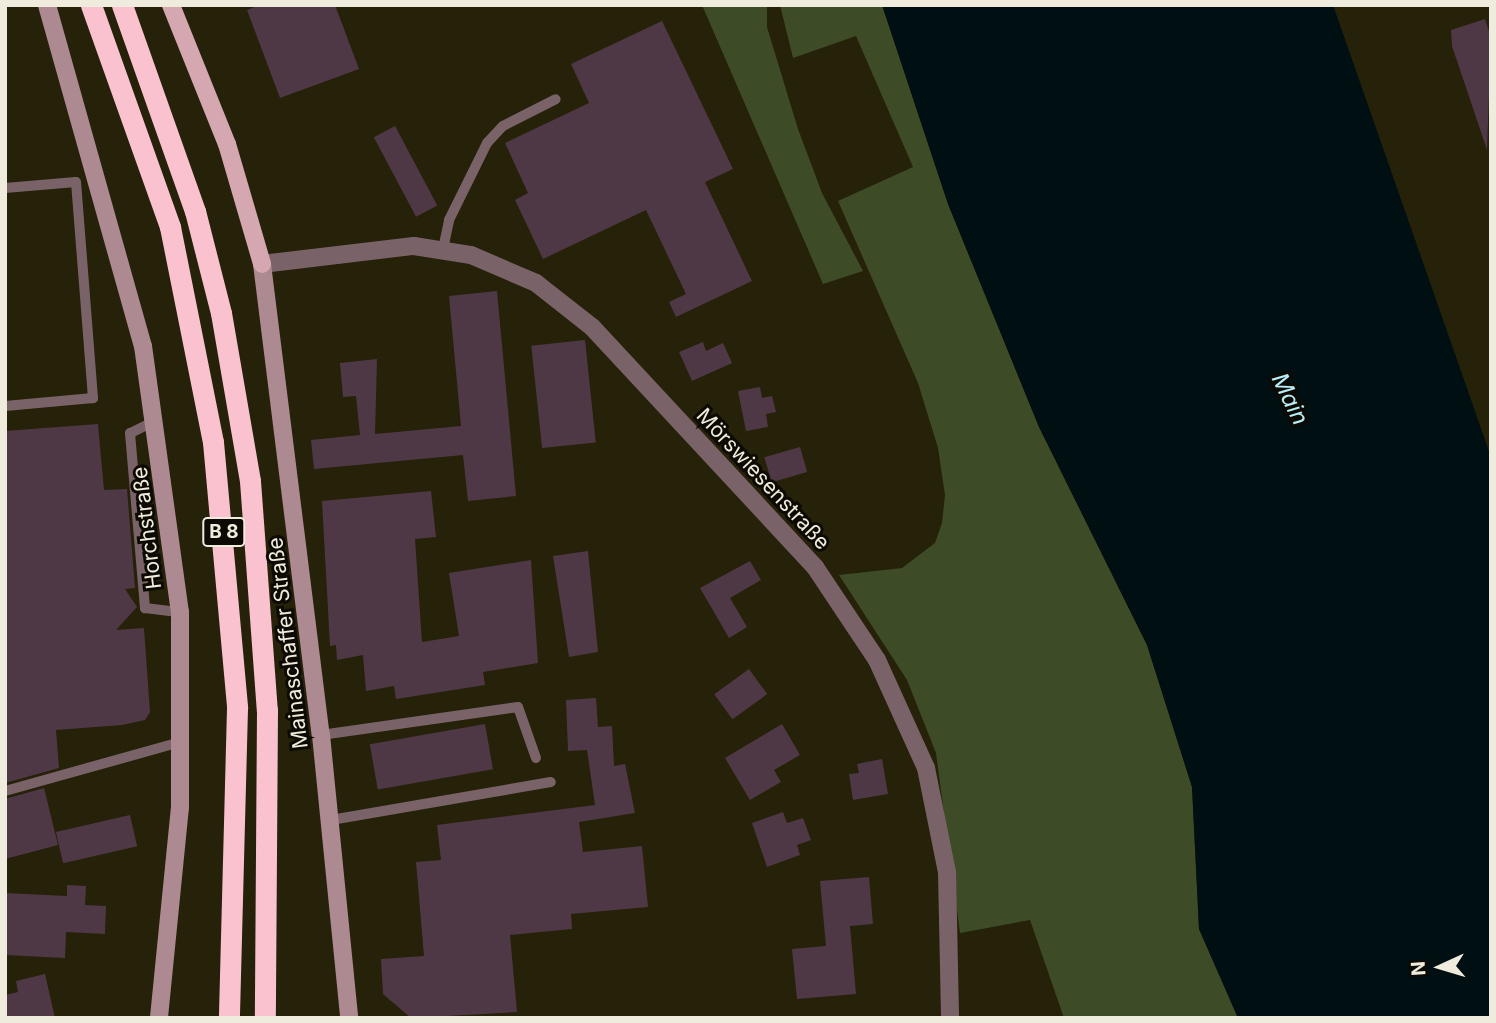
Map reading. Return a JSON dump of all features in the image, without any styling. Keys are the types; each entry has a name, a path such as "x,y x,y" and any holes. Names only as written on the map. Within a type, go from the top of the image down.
{"highway":[{"name":"B 8","path":"91,5 170,227 214,442 237,708 229,1018"},
{"name":"B 8","path":"122,5 195,211 221,313 250,481 267,710 265,1018"}],"main road":[{"path":"171,5 227,144 262,264"}],"street":[{"name":"Horchstraße","path":"47,5 140,334 157,420 180,612 180,742 170,943 159,1018"},
{"name":"Mörswiesenstraße","path":"262,264 387,246 443,249 537,283 592,327 815,567 877,660 910,723 938,815 949,895 950,1018"},
{"name":"Mainaschaffer Straße","path":"262,264 331,820 349,1018"}],"lane":[{"path":"443,249 449,220 488,143 503,127 556,99"},
{"path":"5,188 76,182 93,398 5,405"},
{"path":"157,420 130,433 145,608 180,612"},
{"path":"321,735 518,707 536,758"},
{"path":"5,791 180,742"},
{"path":"331,820 551,782"}],"green space":[{"path":"702,5 767,5 767,27 798,129 822,193 863,271 823,284"},
{"path":"780,5 882,5 948,204 1039,427 1147,645 1192,787 1199,929 1238,1018 1064,1018 1030,920 960,933 936,753 907,680 839,575 902,568 935,543 942,523 945,495 938,448 918,383 838,201 913,167 856,36 793,58"}],"water":[{"name":"Main","path":"882,5 1333,5 1491,457 1491,1018 1238,1018 1199,929 1192,787 1147,645 1039,427 948,204"}],"building":[{"path":"260,5 335,5 359,69 280,98 247,10"},
{"path":"1485,19 1491,38 1487,150 1452,46 1451,30"},
{"path":"662,21 733,169 705,182 752,281 676,317 669,302 686,294 646,210 543,259 515,200 528,193 505,143 589,103 571,64"},
{"path":"395,126 437,205 416,217 374,137"},
{"path":"497,291 516,496 468,501 463,455 314,469 311,440 360,435 356,396 343,397 340,363 377,359 375,434 461,426 449,296"},
{"path":"585,340 596,442 542,448 531,346"},
{"path":"703,342 706,351 723,343 732,363 692,381 679,352"},
{"path":"760,387 762,398 772,396 776,412 766,414 768,427 746,431 738,391"},
{"path":"98,424 104,490 127,489 135,588 125,589 137,607 116,630 144,628 150,712 145,720 122,725 56,730 59,768 5,783 5,431"},
{"path":"800,447 807,472 772,482 764,457"},
{"path":"145,487 154,586 151,587 143,488"},
{"path":"431,491 436,537 415,539 422,642 459,636 449,573 531,560 538,663 483,672 485,685 396,699 394,686 366,691 363,655 337,660 336,645 330,646 322,501"},
{"path":"588,551 598,652 569,657 553,556"},
{"path":"750,561 761,580 730,598 747,627 729,638 700,588"},
{"path":"749,669 767,694 732,719 714,694"},
{"path":"596,698 598,727 612,726 614,766 625,764 635,813 579,822 583,852 642,846 648,907 571,914 572,929 510,935 517,1012 411,1018 383,994 381,959 424,956 416,862 441,860 437,825 595,805 587,750 568,751 566,700"},
{"path":"485,724 493,769 378,790 370,744"},
{"path":"782,724 800,755 774,770 781,782 750,800 725,758"},
{"path":"882,759 888,794 853,800 849,774 859,773 857,764"},
{"path":"44,788 58,845 5,859 5,799"},
{"path":"783,812 787,823 803,818 811,840 797,845 800,855 767,867 752,823"},
{"path":"130,815 137,846 63,863 56,832"},
{"path":"869,877 873,924 850,926 856,994 797,999 792,949 826,946 820,881"},
{"path":"67,885 86,886 85,905 106,906 105,934 66,932 65,958 5,955 5,893 67,896"},
{"path":"45,974 55,1018 5,1018 5,995 18,992 16,981"}]}
